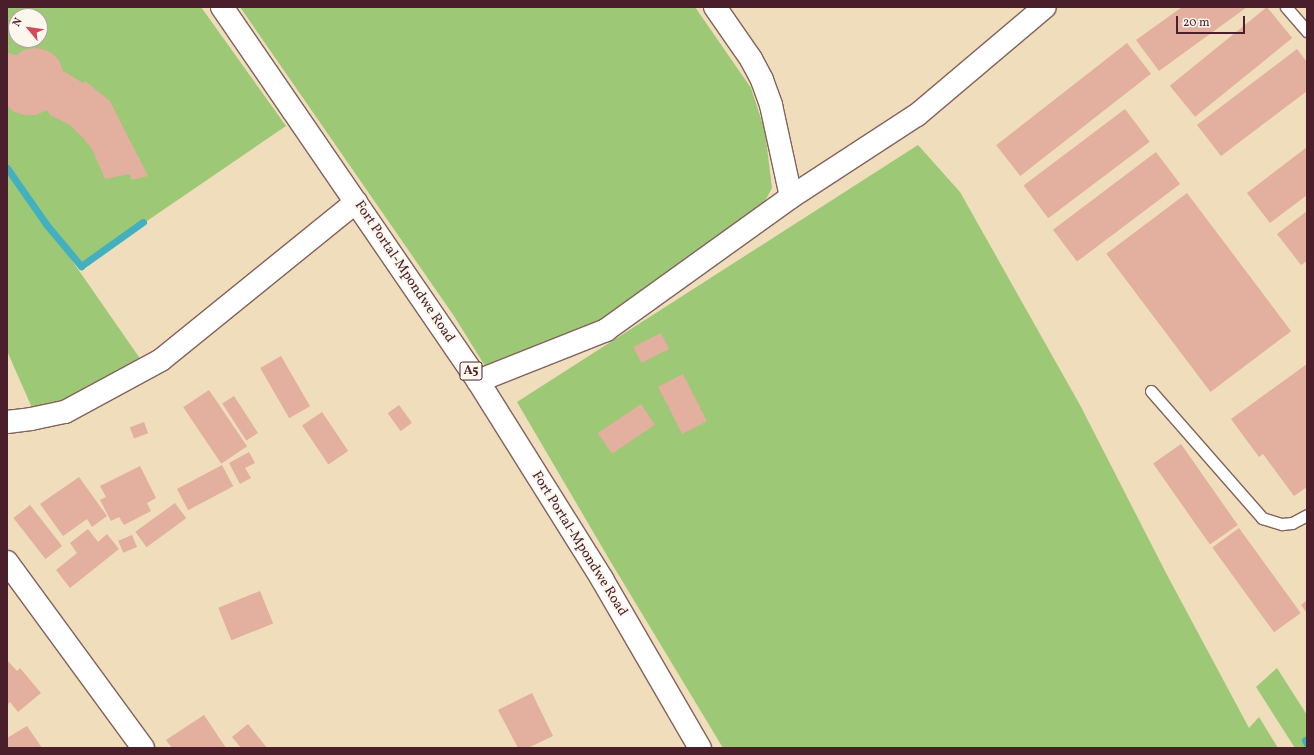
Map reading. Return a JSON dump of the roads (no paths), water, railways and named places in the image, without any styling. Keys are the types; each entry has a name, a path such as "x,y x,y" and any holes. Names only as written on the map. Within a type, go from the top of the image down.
{"main road":[{"name":"Fort Portal-Mpondwe Road","path":"222,7 478,381 602,579 700,748"},
{"path":"715,7 751,59 762,80 771,105 791,197"},
{"path":"478,381 606,330 791,197 917,115 1045,7"},
{"path":"7,422 65,412 161,360 356,202"},
{"path":"7,562 143,748"}],"lane":[{"path":"1286,7 1307,31"},
{"path":"1151,391 1262,518 1282,524 1292,523 1307,515"}],"waterway":[{"path":"7,168 46,224 81,266 143,222"},
{"path":"1305,740 1307,744"}]}
